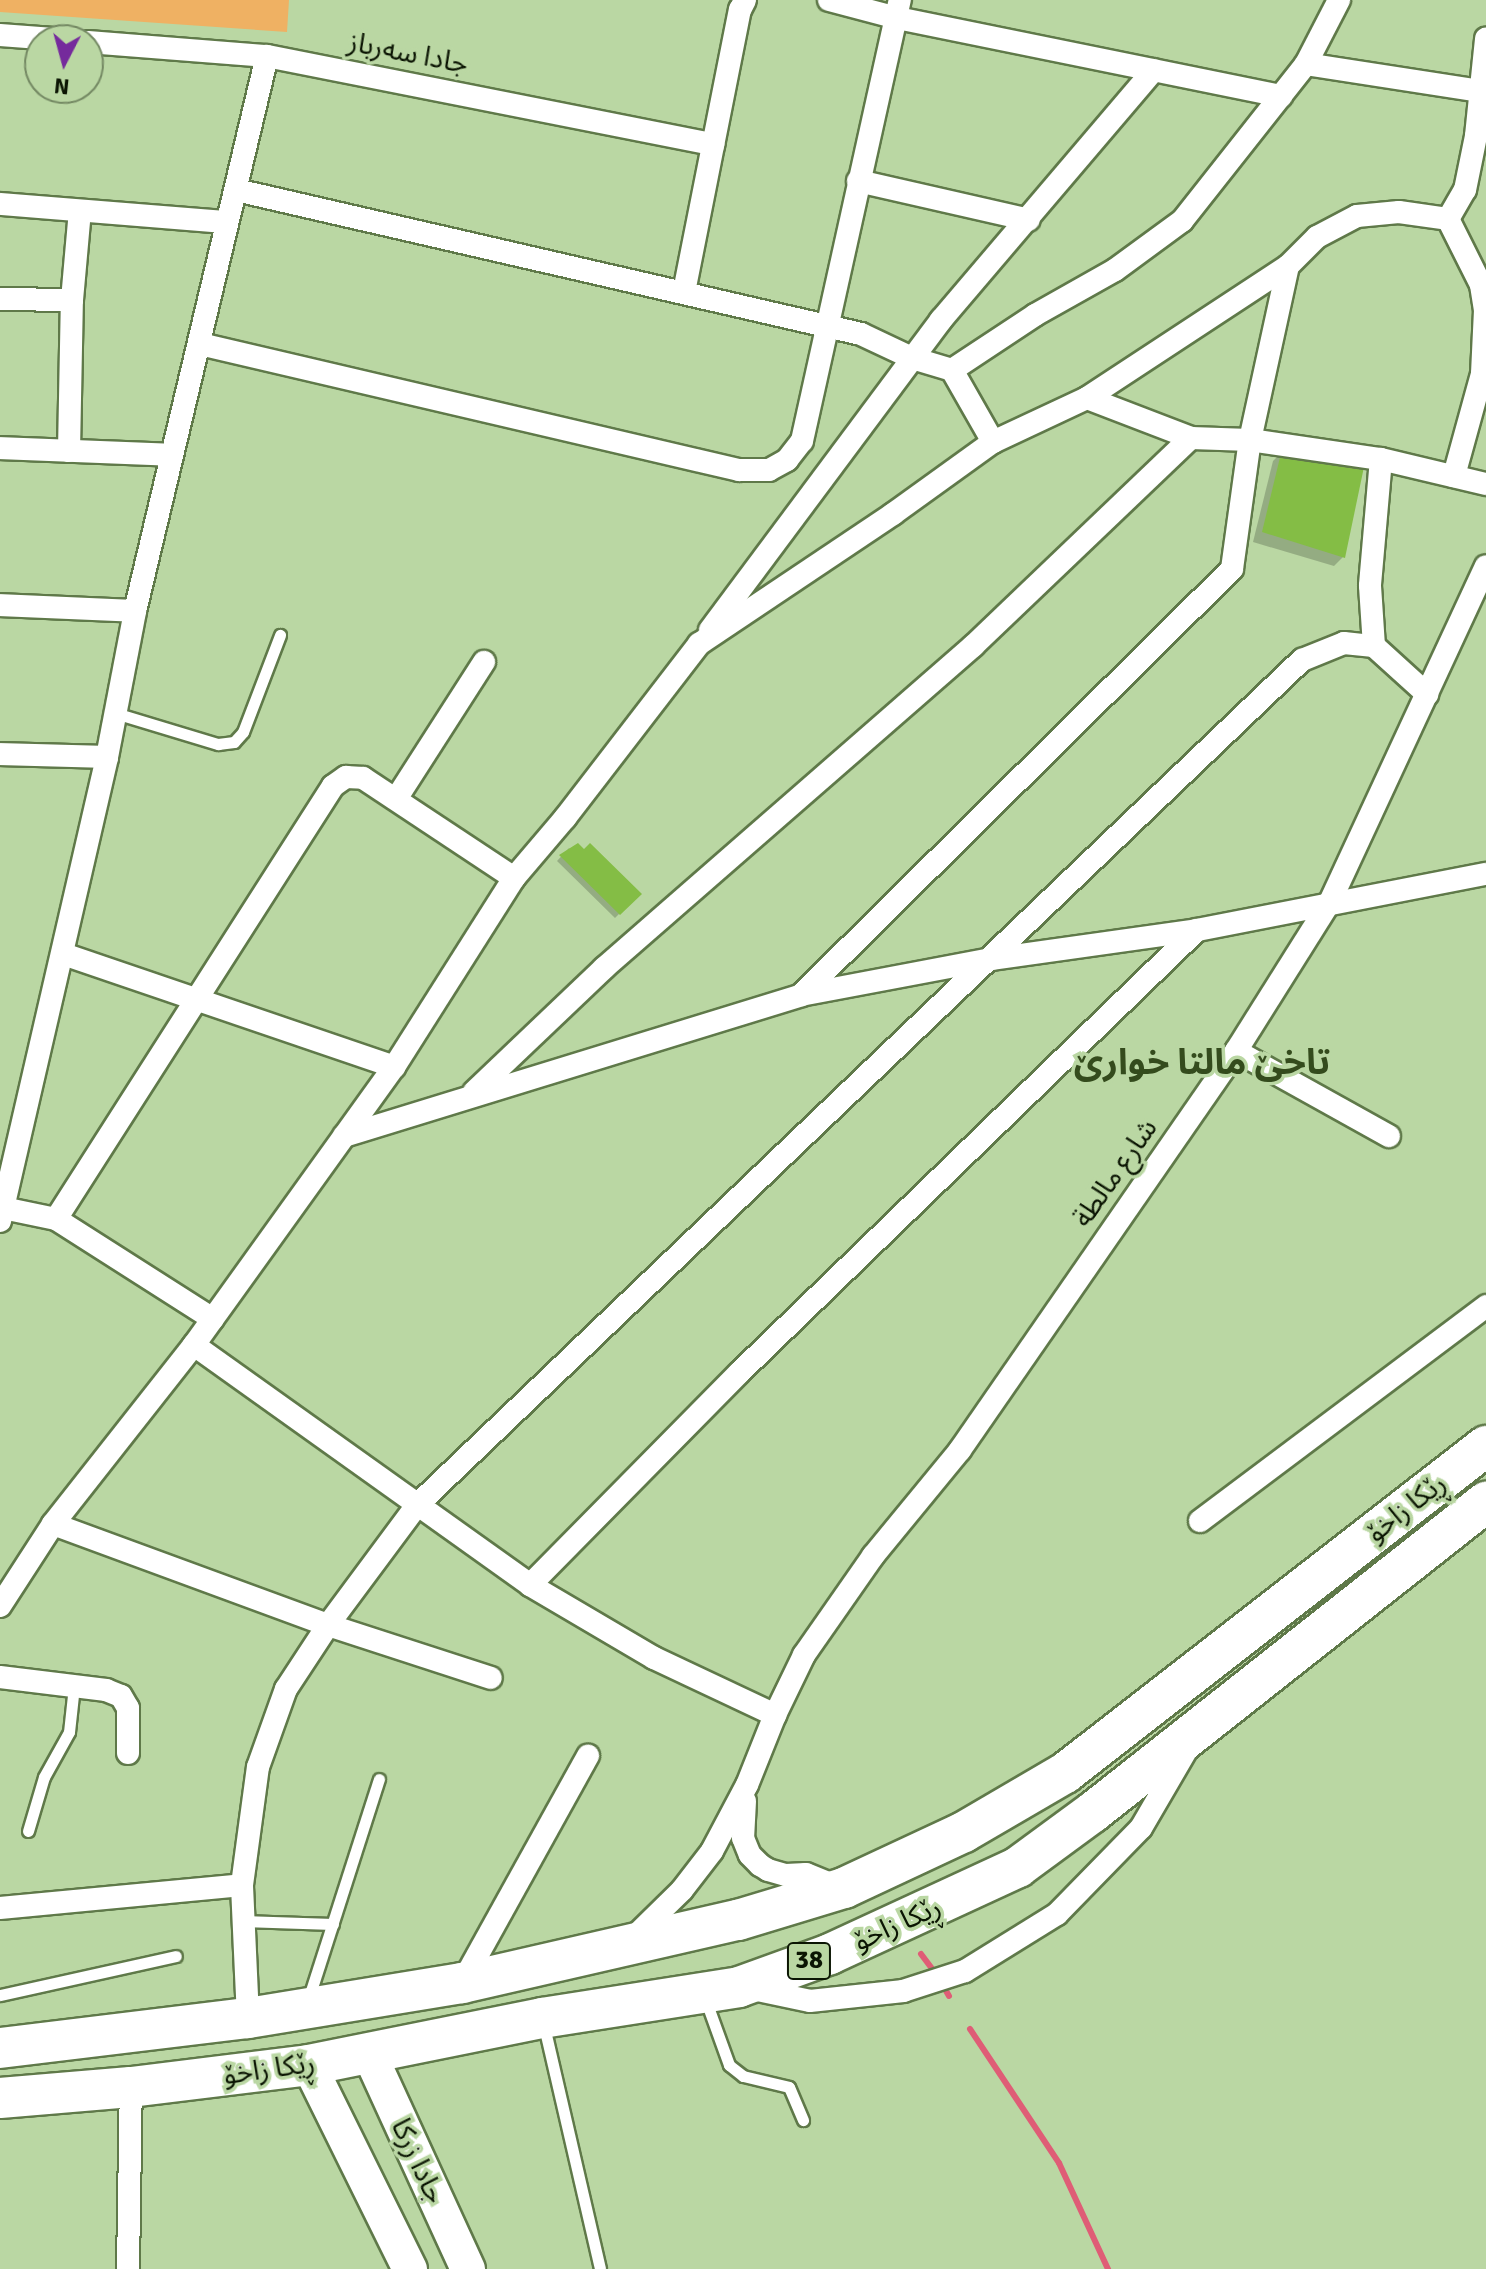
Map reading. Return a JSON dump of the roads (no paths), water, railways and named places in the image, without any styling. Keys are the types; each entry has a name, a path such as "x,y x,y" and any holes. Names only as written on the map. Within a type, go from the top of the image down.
{"highway":[{"name":"ڕێکا زاخۆ","path":"0,2048 248,2018 462,1983 738,1920 844,1888 950,1840 1065,1773 1486,1446"},
{"name":"ڕێکا زاخۆ","path":"0,2098 131,2087 309,2065 542,2018 722,1990 830,1954 923,1914 1018,1867 1093,1812 1486,1502"},
{"path":"1065,1773 1093,1812"}],"main road":[{"name":"جادا زرکا","path":"369,2053 468,2269"},
{"name":"جادا زرکا","path":"309,2065 410,2269"},
{"path":"332,2109 340,2090 357,2081 377,2085 385,2091"}],"street":[{"path":"684,292 740,10 745,0"},
{"path":"829,0 899,9 1154,70 1281,96"},
{"path":"952,370 1035,315 1115,270 1182,221 1306,64 1339,0"},
{"path":"200,344 739,470 769,470 787,460 802,441 825,327 899,9"},
{"path":"0,35 24,37"},
{"name":"جادا سەرباز","path":"104,43 267,56 713,144"},
{"path":"1448,219 1465,190 1481,136 1480,91 1485,50"},
{"path":"213,1319 56,1219 2,1214 107,757 135,611 267,56"},
{"path":"1306,64 1480,91"},
{"path":"0,1606 53,1524 194,1345 394,1067 514,878 565,818 700,643 941,320 1154,70"},
{"path":"858,181 1029,220"},
{"path":"236,190 861,334 912,358 952,370 993,442"},
{"path":"0,204 226,222"},
{"path":"69,451 72,300 80,211"},
{"path":"700,643 893,514 993,442 1087,398 1288,266 1317,237 1357,216 1399,212 1448,219"},
{"path":"1448,219 1481,285 1485,310 1482,374 1454,476"},
{"path":"801,995 1232,569 1250,440 1288,266"},
{"path":"0,299 72,300"},
{"path":"1087,398 1191,438 1250,440 1381,459 1486,484"},
{"path":"469,1096 604,968 973,646 1191,438"},
{"path":"0,448 172,455"},
{"path":"1374,646 1370,586 1381,459"},
{"name":"شارع مالطة","path":"625,1947 698,1870 747,1785 775,1715 812,1643 873,1556 960,1450 1236,1051 1330,902 1486,566"},
{"path":"0,605 135,611"},
{"path":"248,2018 242,1885 258,1767 286,1689 328,1625 417,1505 1302,660 1344,643 1374,646 1427,694"},
{"path":"396,799 484,662"},
{"path":"0,754 107,757"},
{"path":"56,1219 199,1000 333,786 346,777 363,778 514,878"},
{"path":"344,1136 801,995 991,959 1197,930 1486,874"},
{"path":"530,1585 739,1373 1197,930"},
{"path":"63,954 394,1067"},
{"path":"1236,1051 1389,1136"},
{"path":"1200,1521 1486,1306"},
{"path":"194,1345 530,1585 654,1658 775,1715"},
{"path":"53,1524 328,1625 491,1678"},
{"path":"0,1677 74,1686 121,1696 128,1708 128,1753"},
{"path":"722,1990 810,2001 903,1991 965,1971 1057,1914 1141,1828 1198,1727"},
{"path":"462,1983 588,1756"},
{"name":"شارع مالطة","path":"747,1785 742,1828 750,1855 768,1870 786,1875 806,1874 844,1888"},
{"path":"0,1908 242,1885"},
{"path":"128,2269 131,2087"}],"lane":[{"path":"115,713 218,744 234,742 243,732 280,635"},
{"path":"28,1831 44,1777 69,1732 74,1686"},
{"path":"305,2008 379,1779"},
{"path":"242,1921 333,1924"},
{"path":"0,1995 176,1956"},
{"path":"722,1990 729,2065 743,2076 789,2087 803,2120"},
{"path":"542,2018 600,2269"}],"waterway":[{"path":"921,1954 933,1970"},
{"path":"945,1989 949,1996"},
{"path":"970,2029 1059,2163 1108,2269"}],"district":[{"name":"تاخێ مالتا خوارێ","path":"1202,1063"}]}
